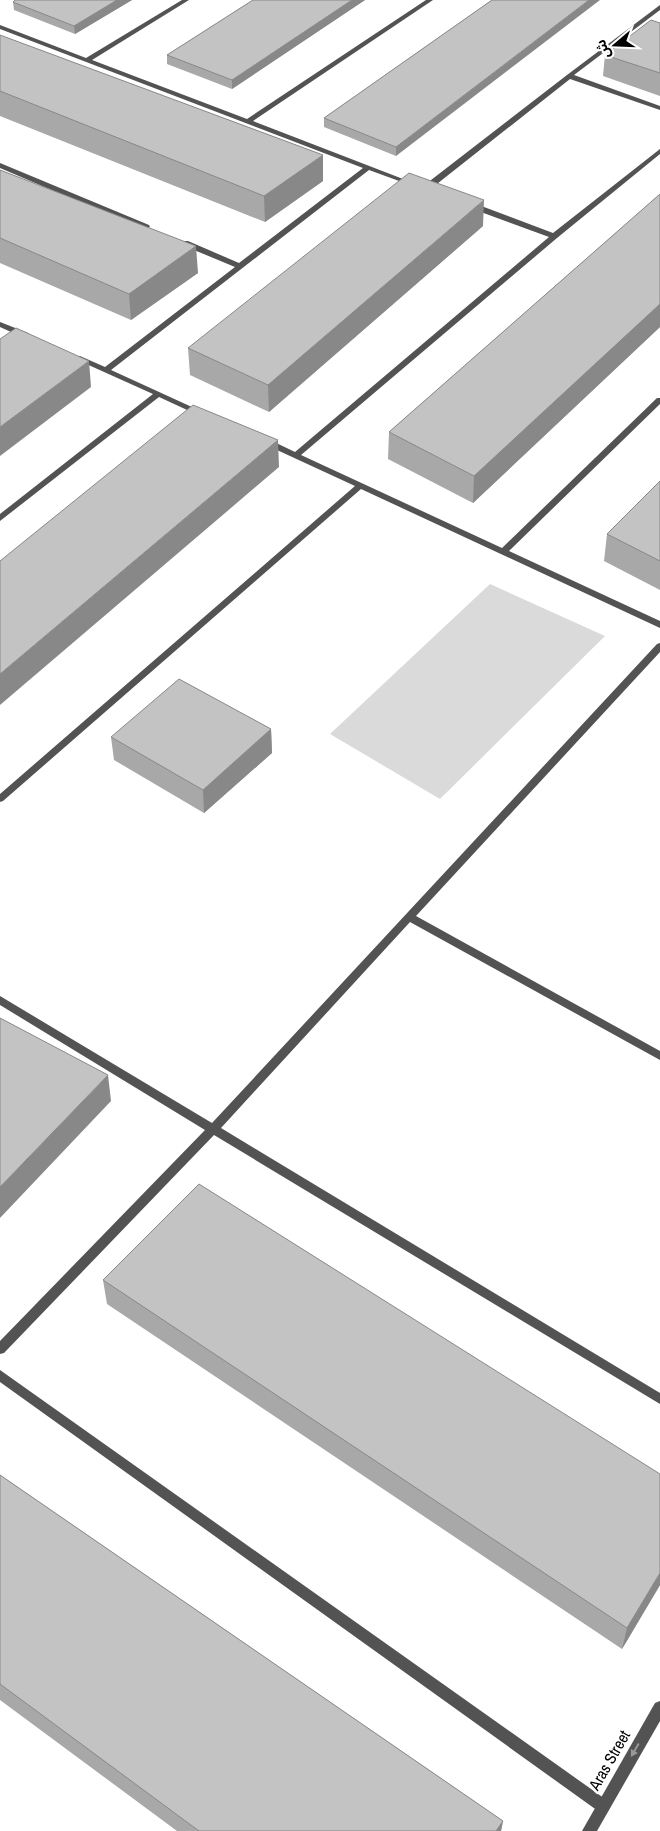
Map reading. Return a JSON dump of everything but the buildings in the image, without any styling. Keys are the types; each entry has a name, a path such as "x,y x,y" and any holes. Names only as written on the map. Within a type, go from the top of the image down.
{"street":[{"path":"87,60 186,0"},
{"path":"248,121 430,0"},
{"path":"425,189 660,7"},
{"path":"0,27 434,192"},
{"path":"569,76 660,108"},
{"path":"296,455 554,236 660,150"},
{"path":"0,166 156,232"},
{"path":"105,371 368,167"},
{"path":"462,202 554,236"},
{"path":"175,239 239,266"},
{"path":"0,324 35,340"},
{"path":"70,355 210,417"},
{"path":"0,518 158,394"},
{"path":"503,552 660,400"},
{"path":"262,440 660,625"},
{"path":"0,799 360,486"},
{"path":"0,1349 214,1128 660,646"},
{"path":"409,917 660,1056"},
{"path":"0,1000 660,1399"},
{"path":"0,1375 603,1806"},
{"name":"Aras Street","path":"589,1831 660,1708"}],"shaded area":[{"path":"490,584 605,636 440,799 330,734"}]}
